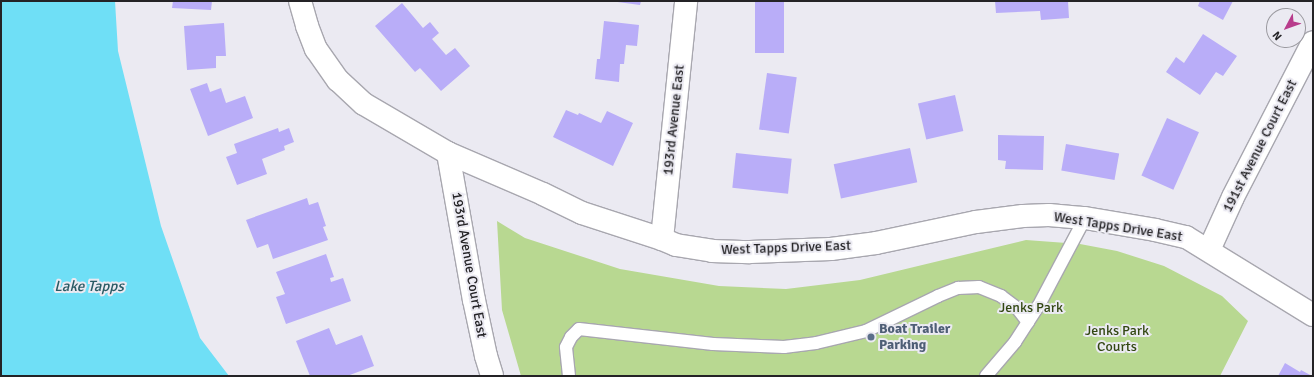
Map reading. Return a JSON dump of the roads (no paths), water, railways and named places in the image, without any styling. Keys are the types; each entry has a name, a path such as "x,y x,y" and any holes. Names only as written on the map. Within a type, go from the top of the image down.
{"street":[{"name":"West Tapps Drive East","path":"300,1 307,26 316,49 338,80 364,104 448,153 543,194 582,213 676,245 712,251 750,252 831,249 876,243 976,222 1023,216 1049,215 1084,218 1155,230 1186,237 1210,250 1313,315"},
{"name":"193rd Avenue East","path":"662,239 686,1"},
{"name":"191st Avenue Court East","path":"1210,250 1233,198 1313,42"},
{"name":"193rd Avenue Court East","path":"448,153 474,300 492,376"}],"lane":[{"path":"991,375 1039,305 1084,218"},
{"path":"569,376 566,347 571,337 579,329 714,344 784,347 816,343 866,332 958,288 979,287 1001,296 1017,308 1028,322"}],"water":[{"name":"Lake Tapps","path":"1,1 115,1 118,51 161,226 200,338 229,376 1,376"}],"place":[{"name":"Boat Trailer Parking","path":"871,337"}],"park label":[{"name":"Jenks Park","path":"1031,308"},
{"name":"Jenks Park Courts","path":"1117,340"}]}
